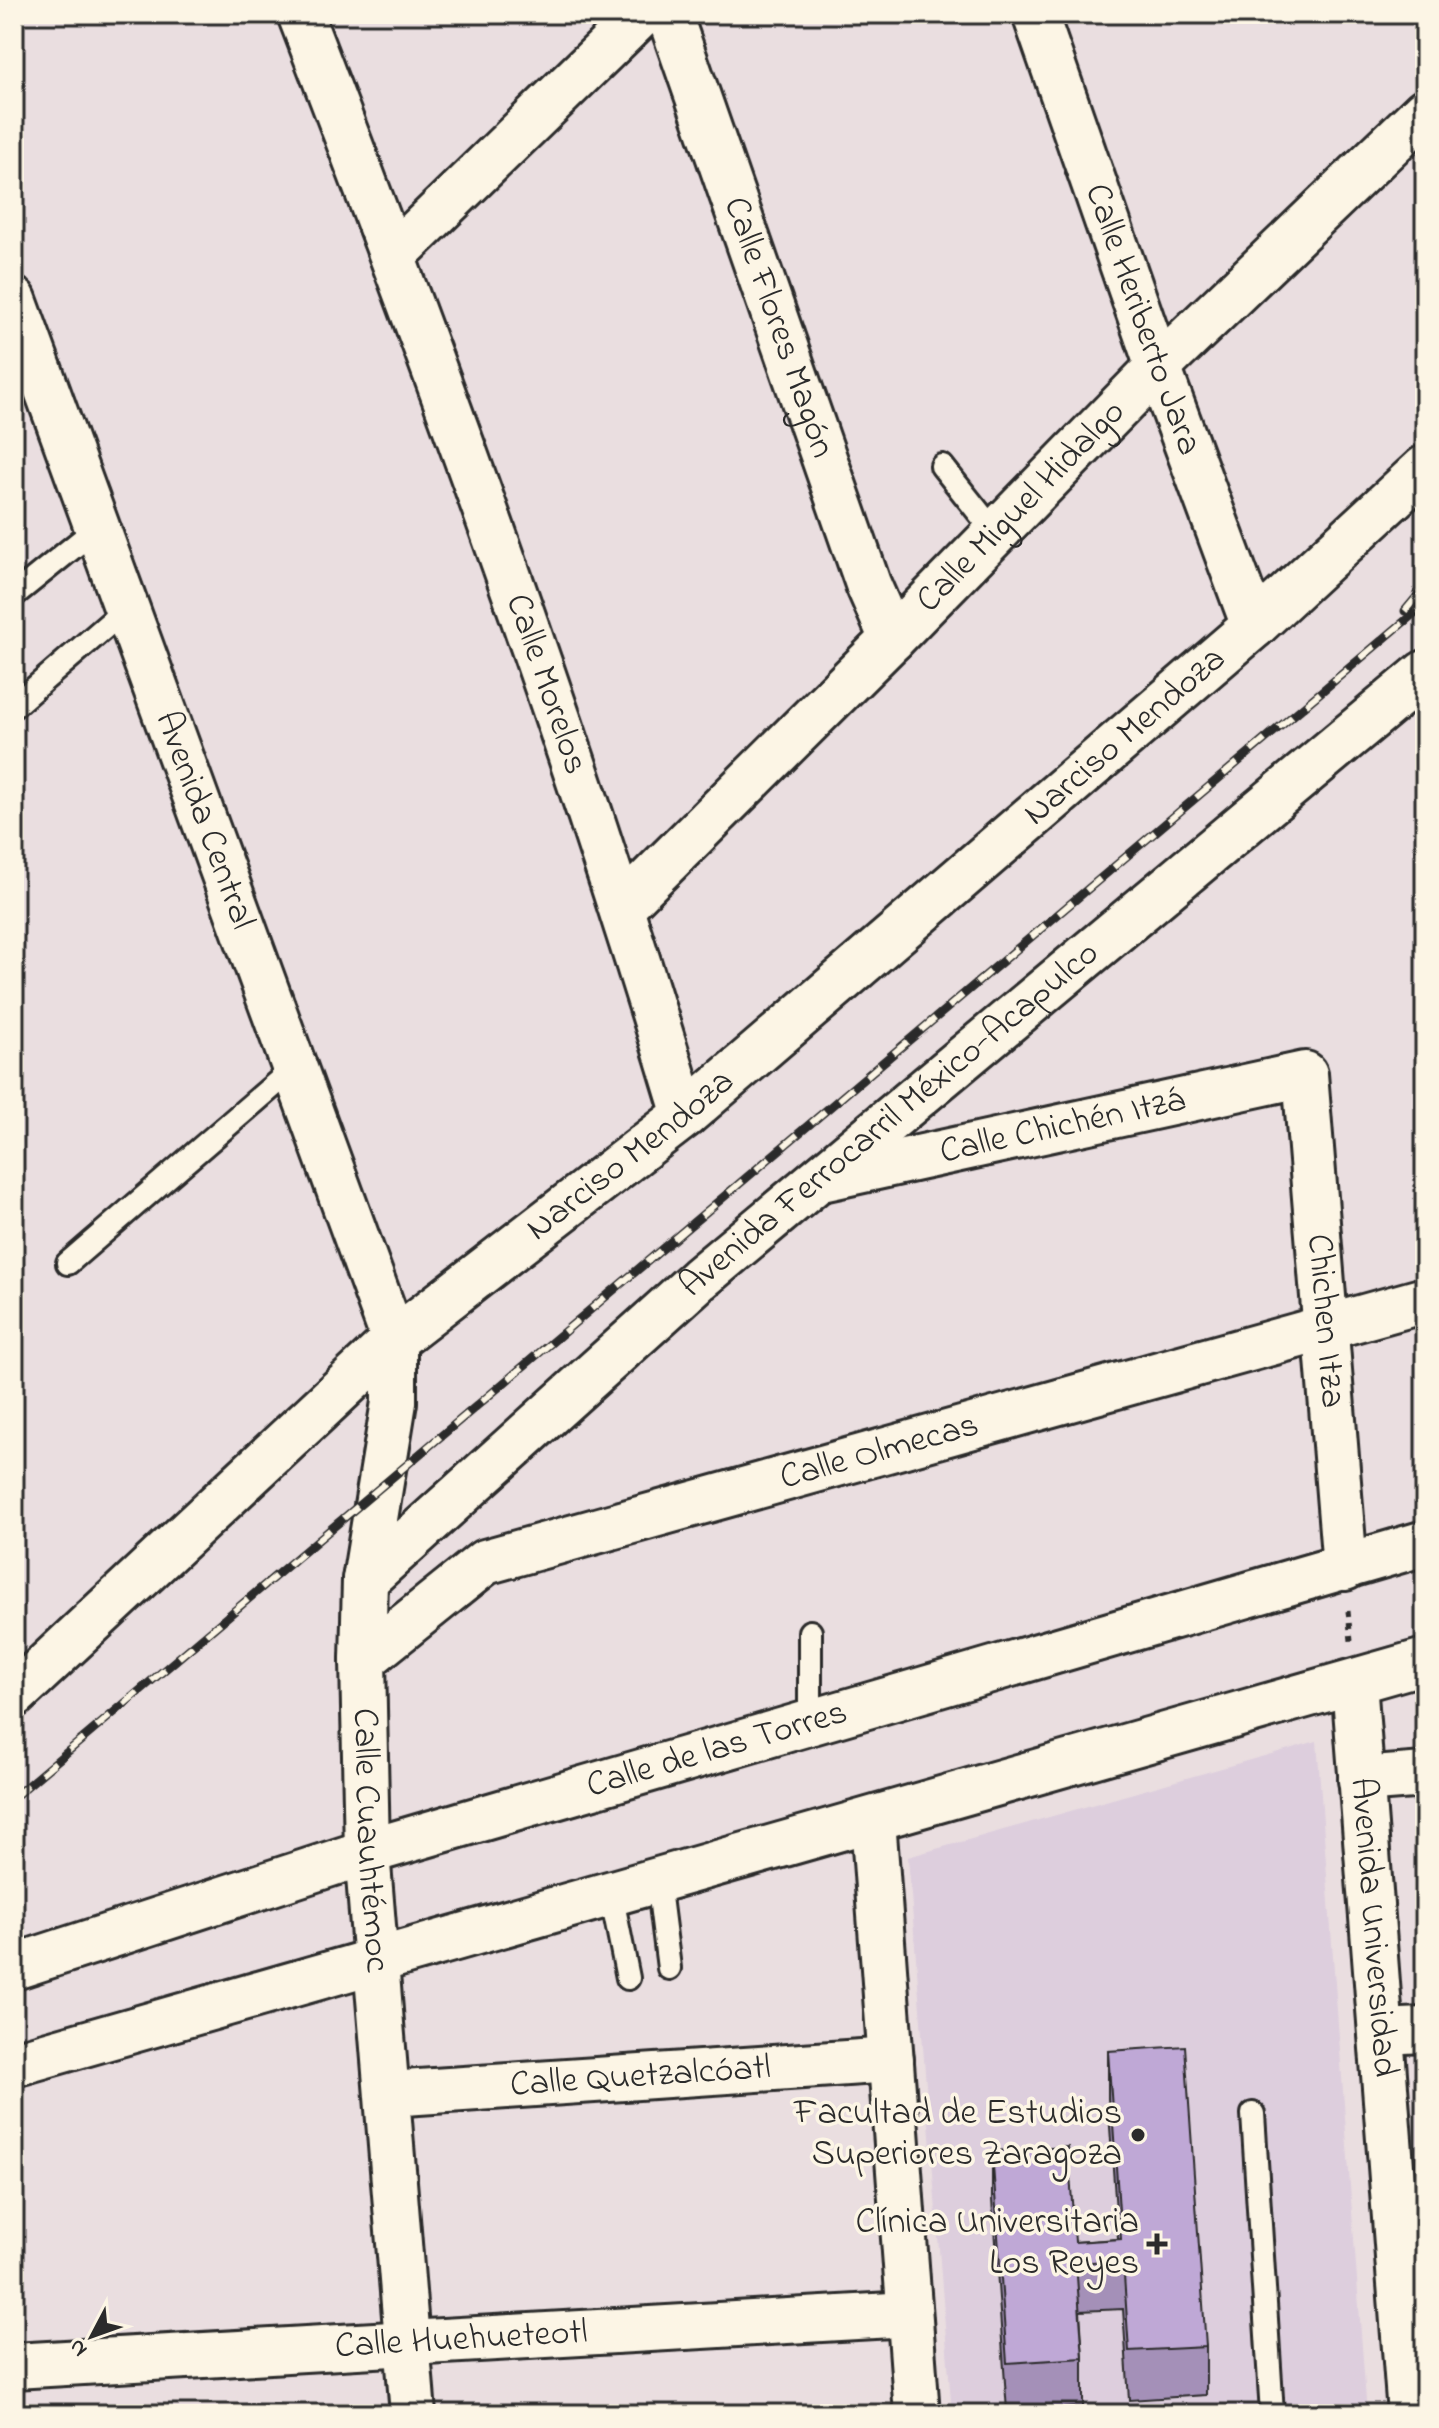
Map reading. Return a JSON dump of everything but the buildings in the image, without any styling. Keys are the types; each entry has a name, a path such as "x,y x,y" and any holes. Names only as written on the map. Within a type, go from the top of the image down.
{"street":[{"name":"Calle Morelos","path":"300,14 393,256 623,906 685,1115"},
{"path":"393,256 642,14"},
{"name":"Calle Flores Magón","path":"669,14 868,584 892,639"},
{"name":"Calle Heriberto Jara","path":"1035,14 1158,367 1254,626"},
{"name":"Calle Miguel Hidalgo","path":"623,906 892,639 1158,367 1425,111"},
{"name":"Avenida Central","path":"14,300 394,1340"},
{"name":"Narciso Mendoza","path":"14,1695 394,1340 685,1115 1254,626 1425,468"},
{"name":"Avenida Ferrocarril México-Acapulco","path":"365,1580 699,1279 1425,673"},
{"name":"Calle Chichén Itzá","path":"819,1180 1305,1074"},
{"name":"Chichen Itza","path":"1305,1074 1345,1568"},
{"name":"Calle Olmecas","path":"363,1660 485,1562 1425,1300"},
{"name":"Calle Cuauhtémoc","path":"394,1340 394,1402 365,1580 363,1660 367,1852 413,2414"},
{"name":"Calle de las Torres","path":"14,1967 367,1852 1425,1543"},
{"path":"14,2064 1425,1661"},
{"name":"Avenida Universidad","path":"1354,1682 1381,2032 1413,2293 1410,2414"},
{"path":"1361,1780 1425,1775"},
{"path":"873,1820 917,2414"},
{"path":"1381,2032 1425,2030"},
{"name":"Calle Quetzalcóatl","path":"389,2094 891,2060"},
{"name":"Calle Huehueteotl","path":"14,2366 909,2314"}],"lane":[{"path":"942,466 996,534"},
{"path":"14,595 97,528"},
{"path":"14,706 127,608"},
{"path":"68,1263 295,1067"},
{"path":"810,1632 810,1723"},
{"path":"658,1881 669,1968"},
{"path":"611,1893 628,1978"},
{"path":"1253,2114 1272,2414"}],"path":[{"path":"1345,1568 1354,1682"}],"shaded area":[{"name":"Facultad de Estudios Superiores Zaragoza","path":"1317,1741 1367,2414 952,2414 908,1857"}],"railway":[{"path":"1405,611 1425,587"},
{"path":"14,1797 1425,604"}],"place":[{"name":"Facultad de Estudios Superiores Zaragoza","path":"1138,2135"},
{"name":"Clínica Universitaria Los Reyes","path":"1157,2244"}]}
